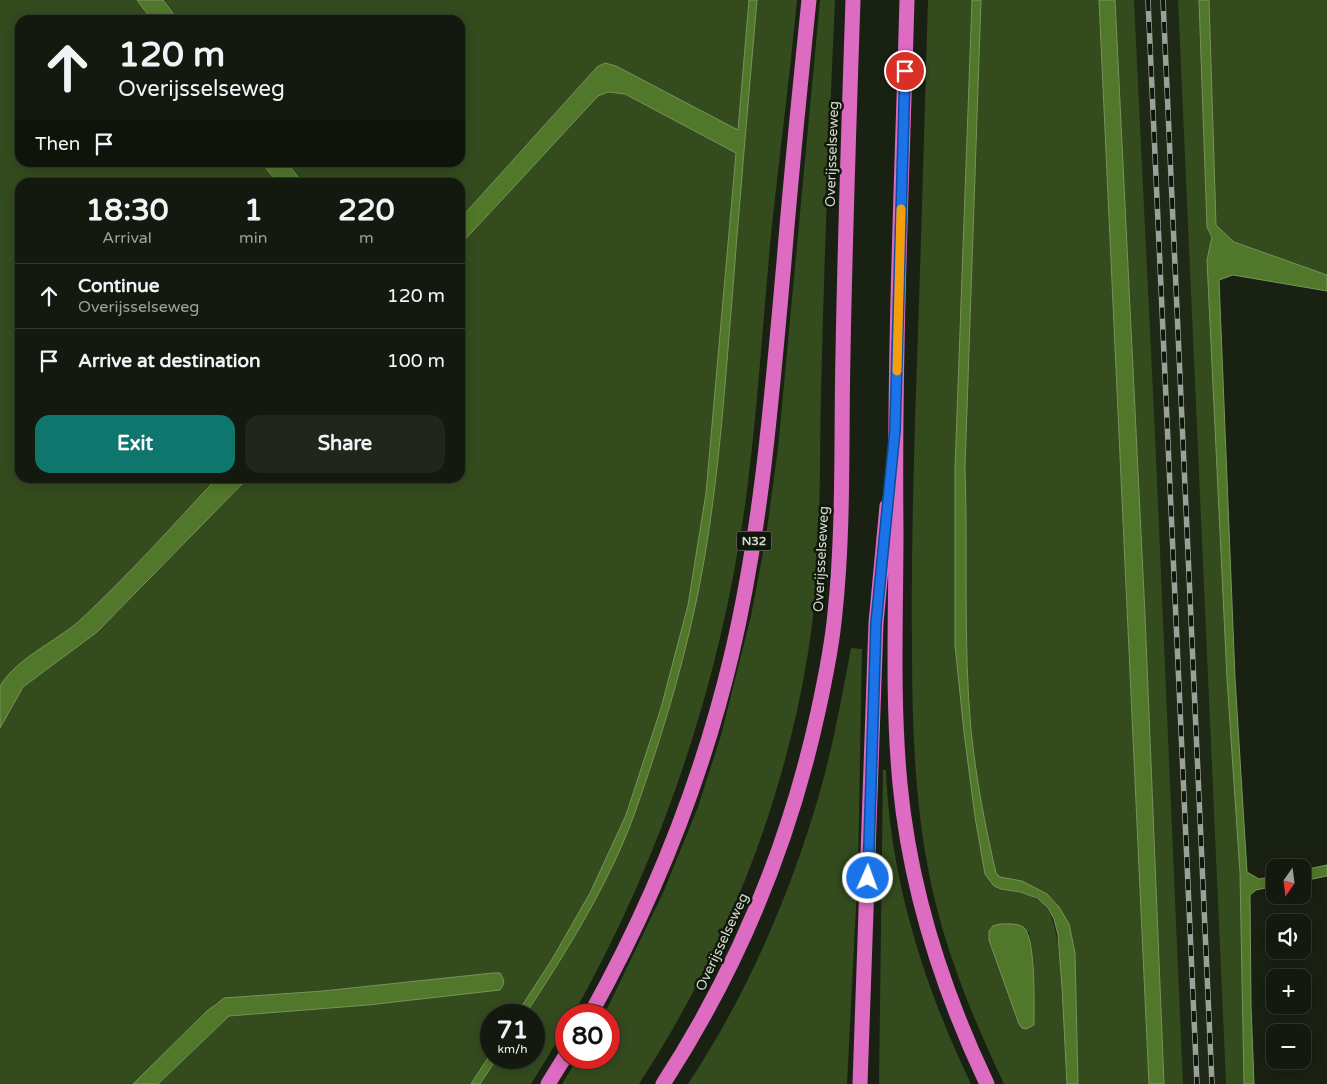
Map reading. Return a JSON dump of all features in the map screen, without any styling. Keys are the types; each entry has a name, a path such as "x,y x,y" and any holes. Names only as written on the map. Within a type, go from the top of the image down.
{"highway":[{"name":"N32","path":"596,1004 639,918 677,831 710,732 737,630 755,536 767,447 808,0"},
{"name":"Overijsselseweg","path":"663,1084 696,1031 717,992 756,910 801,783 812,741 828,662 835,614 839,551 842,352 853,0"},
{"path":"907,0 895,430 896,693 900,782 923,914 950,1000 987,1084"},
{"path":"860,1084 876,623 895,430"},
{"path":"548,1084 557,1069"}],"shaded area":[{"path":"0,0 137,0 148,15 15,15 15,167 265,167 274,178 15,178 15,483 212,483 113,589 66,632 37,651 12,671 0,686"},
{"path":"137,0 163,0 174,15 148,15"},
{"path":"163,0 749,0 738,131 616,66 597,67 465,213 465,178 299,178 290,167 465,167 465,15 174,15"},
{"path":"749,0 757,0 722,423 714,497 689,633 652,764 624,841 599,893 540,992 532,1004 523,1004 551,961 590,893 626,815 661,708 688,605 706,493 736,153 625,94 608,92 598,96 465,240 465,213 597,67 605,63 616,66 738,130"},
{"path":"757,0 797,0 772,225 746,498 735,566 721,633 704,700 684,765 661,829 605,954 579,1004 555,1004 555,1045 545,1061 545,1004 532,1004 599,893 634,815 668,712 683,660 695,607 714,497"},
{"path":"820,0 835,0 816,589 808,653 797,711 783,767 766,823 723,931 698,983 670,1034 639,1084 562,1084 571,1069 620,1069 620,1004 609,1004 663,893 698,807 721,735 751,616 766,537 778,448"},
{"path":"928,0 972,0 955,469 955,645 975,817 1001,889 1025,894 1036,899 1046,907 1052,919 1057,938 1063,991 1067,1084 1004,1084 975,1020 943,932 930,876 919,811 914,745 912,589 915,420","holes":["989,931 1029,932 1032,953 1034,1025 1019,1024 989,940"]},
{"path":"972,0 981,0 965,467 966,632 971,730 981,802 996,873 1000,877 1022,881 1047,894 1059,907 1069,924 1075,953 1078,1084 1067,1084 1058,935 1054,919 1048,908 1037,898 994,886 985,874 975,817 955,645 955,469"},
{"path":"981,0 1099,0 1149,1084 1078,1084 1075,953 1069,924 1022,881 1000,877 996,873 978,784 971,730 967,665 965,467"},
{"path":"1099,0 1115,0 1145,615 1164,1084 1149,1084"},
{"path":"1115,0 1134,0 1183,1084 1164,1084 1145,615"},
{"path":"1134,0 1178,0 1226,1084 1183,1084"},
{"path":"1178,0 1199,0 1207,227 1212,237 1207,260 1240,873 1244,1084 1226,1084"},
{"path":"1199,0 1209,0 1216,225 1234,242 1327,275 1327,291 1233,275 1219,280 1235,678 1247,872 1259,879 1266,878 1266,888 1256,890 1250,895 1254,1084 1244,1084 1240,873 1227,678 1207,260 1212,237 1207,227"},
{"path":"1209,0 1327,0 1327,275 1234,242 1216,225"},
{"path":"608,92 625,94 736,153 706,493 688,605 661,708 626,815 590,893 551,961 523,1004 480,1004 481,1069 471,1084 158,1084 229,1016 368,1005 499,990 504,982 500,973 217,1002 133,1084 0,1084 0,728 23,687 97,632 243,483 465,483 465,240 598,96"},
{"path":"265,167 290,167 299,178 274,178"},
{"path":"212,483 243,483 97,632 23,687 0,728 0,686 8,676 26,658 79,621 150,551"},
{"path":"851,648 862,649 858,868 847,1084 688,1084 730,1015 782,903 809,827 826,771"},
{"path":"883,770 886,770 894,851 912,931 938,1009 971,1084 879,1084"},
{"path":"1327,865 1327,876 1311,879 1311,868"},
{"path":"1015,924 1023,927 1030,943 1034,988 1034,1025 1026,1029 1022,1028 1019,1024 989,940 989,931 993,926"},
{"path":"500,973 503,978 504,984 500,990 368,1005 229,1016 158,1084 133,1084 207,1011 224,998 323,991"},
{"path":"481,1069 490,1069 480,1084 471,1084"},
{"path":"490,1069 540,1069 531,1084 480,1084"}],"railway":[{"path":"1148,0 1197,1084"},
{"path":"1163,0 1212,1084"}],"slow traffic":[{"path":"897,371 901,209"}],"route":[{"path":"868,878 876,623 895,430 905,71"}]}
